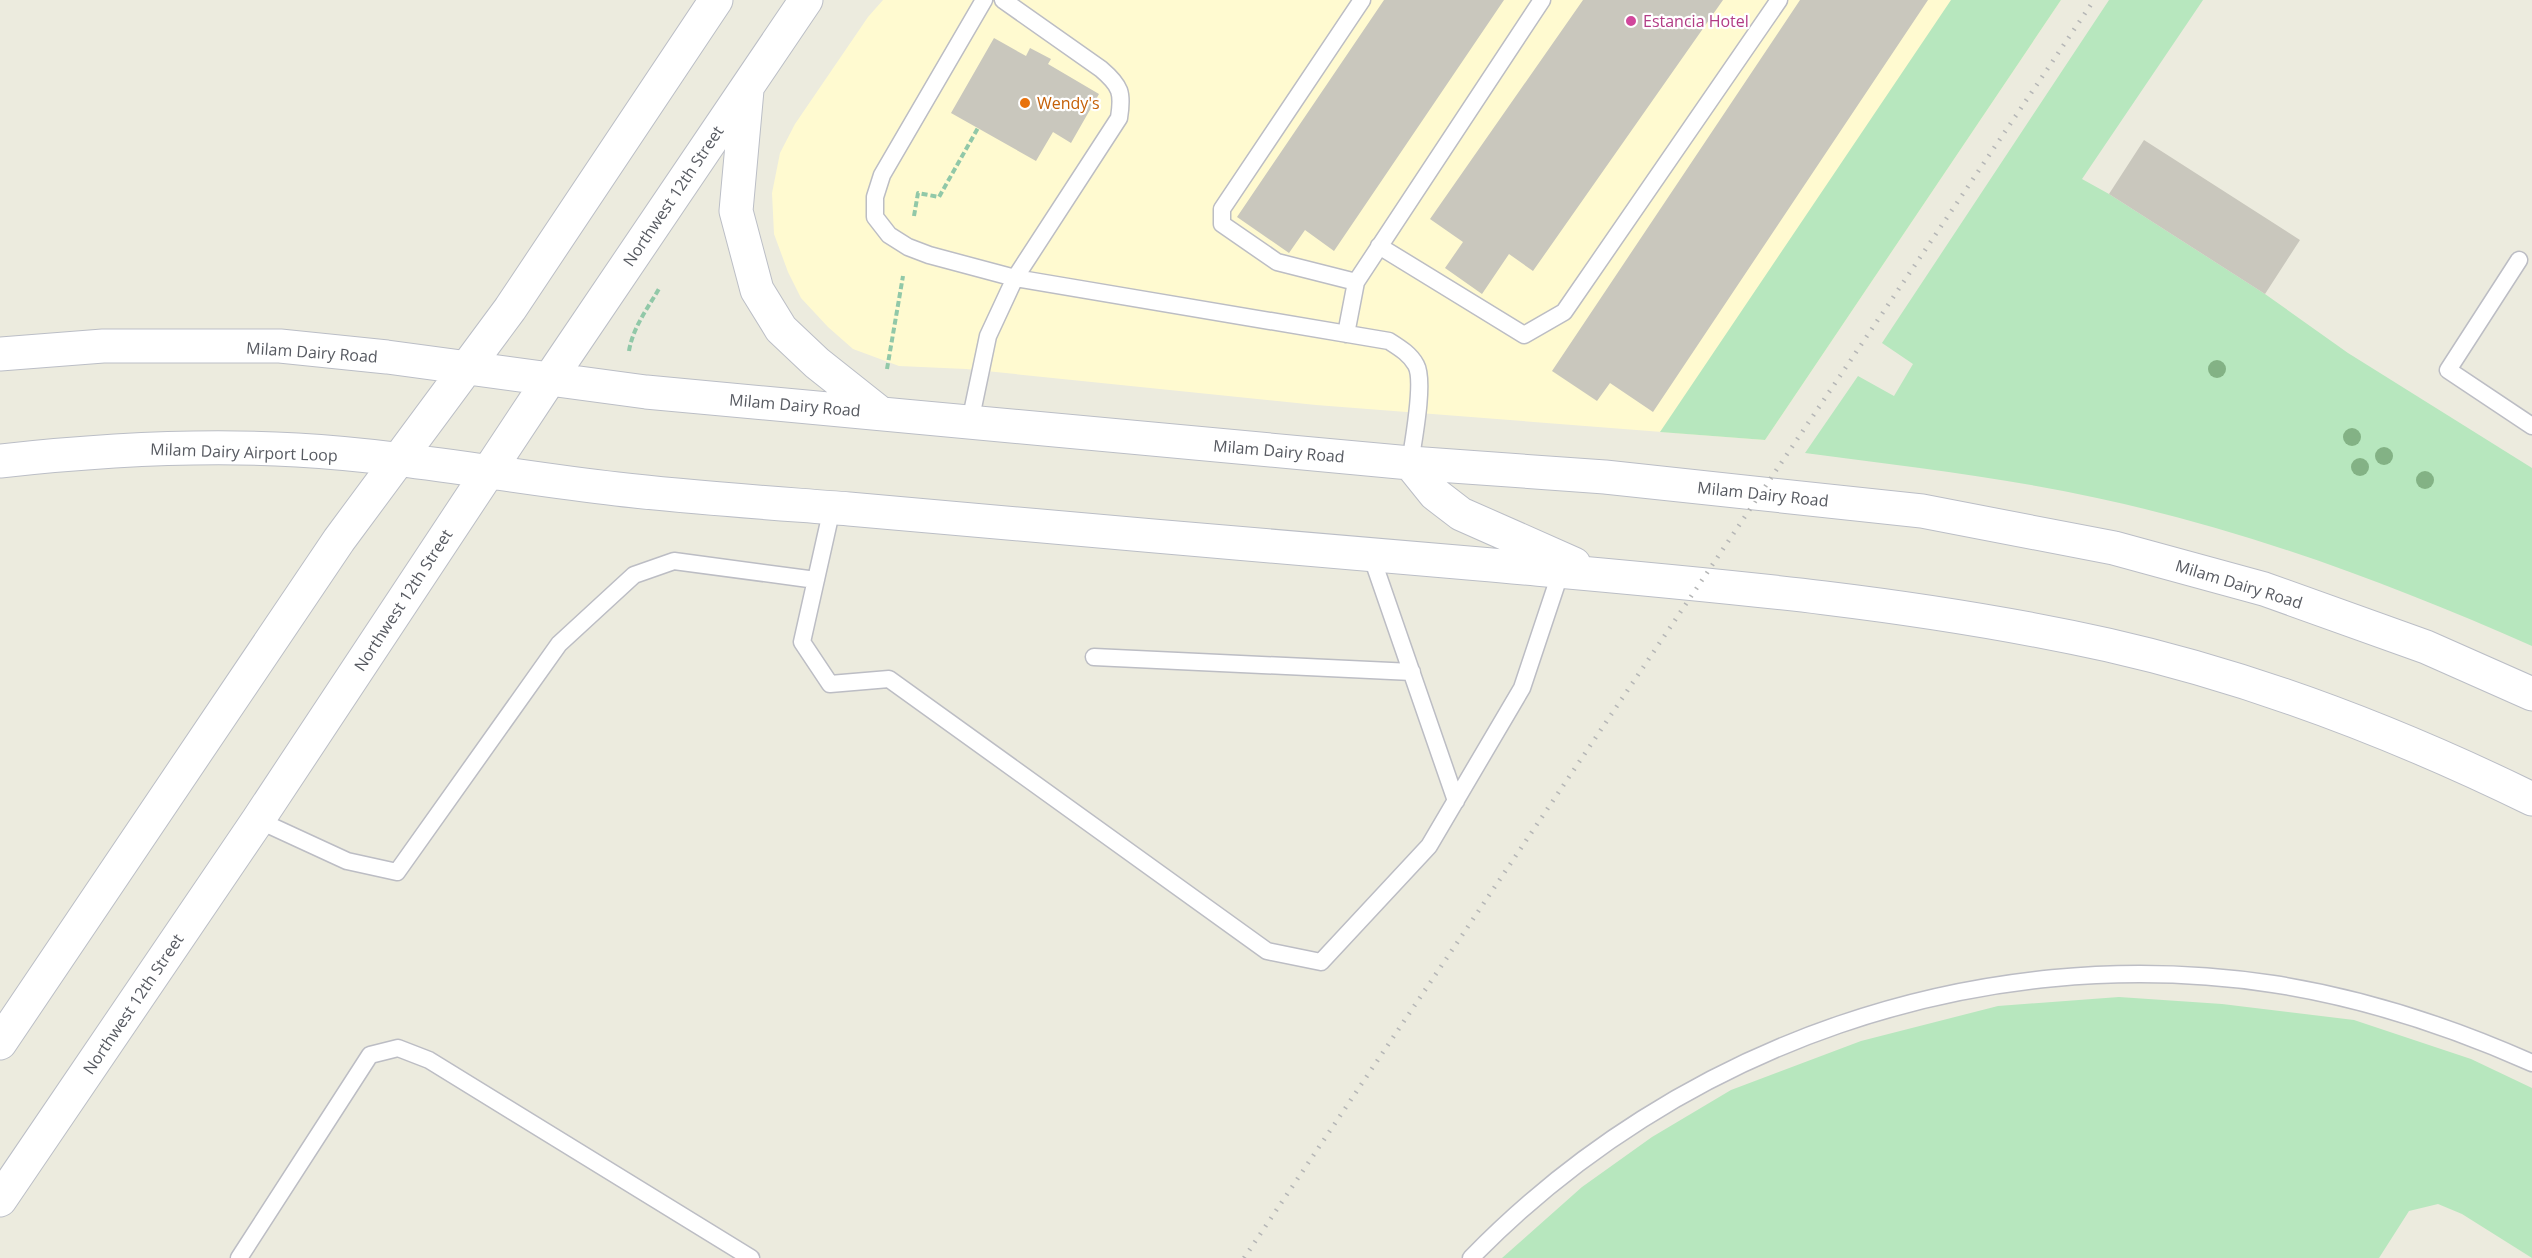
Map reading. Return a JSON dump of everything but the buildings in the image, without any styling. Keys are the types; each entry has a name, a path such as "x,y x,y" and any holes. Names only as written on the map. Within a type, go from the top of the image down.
{"main road":[{"path":"0,1043 339,540 510,309 716,0"},
{"name":"Northwest 12th Street","path":"0,1200 258,820 549,380 806,0"},
{"path":"747,85 736,211 757,290 781,328 818,363 880,413"},
{"name":"Milam Dairy Road","path":"0,354 103,346 280,346 387,357 646,392 1410,463 1605,477 1922,511 2114,548 2264,589 2426,647 2532,694"},
{"name":"Milam Dairy Airport Loop","path":"0,461 84,452 196,448 298,450 398,460 487,473"},
{"path":"1410,463 1435,494 1461,514 1598,574"},
{"path":"487,473 625,490 1598,574 1899,606 2111,646 2254,685 2331,712 2453,762 2532,799"}],"lane":[{"path":"984,0 882,175 875,197 875,217 890,235 908,247 1015,278 1389,341 1406,351 1418,367 1419,391 1410,463"},
{"path":"970,422 988,336 1015,278 1119,118 1122,97 1116,81 1003,0"},
{"path":"1356,282 1277,262 1222,224 1222,209 1362,0"},
{"path":"1346,334 1356,282 1542,0"},
{"path":"1379,246 1524,335 1564,312 1779,0"},
{"path":"2519,260 2448,370 2532,426"},
{"path":"832,508 802,642 830,684 889,679 1267,951 1321,963 1429,846 1522,688 1561,571"},
{"path":"1371,555 1456,801"},
{"path":"258,820 347,861 396,872 560,644 634,575 674,561 816,580"},
{"path":"1094,657 1412,672"},
{"path":"1471,1258 1499,1229 1558,1178 1593,1151 1660,1107 1743,1063 1804,1037 1872,1014 1939,996 2025,982 2102,976 2149,975 2273,984 2356,1001 2427,1020 2532,1063"},
{"path":"239,1258 370,1055 399,1048 429,1060 751,1258"}],"path":[{"path":"912,227 918,194 939,197 978,128"},
{"path":"887,369 903,275"},
{"path":"623,337 632,338"}],"shaded area":[{"path":"883,0 2061,0 1765,440 1316,405 966,369 899,366 853,349 801,298 788,272 774,234 772,193 780,153 795,124 868,17"}],"green space":[{"path":"1951,0 2061,0 1765,440 1660,432"},
{"path":"2109,0 2203,0 2082,179 2265,294 2348,353 2532,468 2532,646 2372,580 2264,543 2153,511 2025,484 1805,453 1858,376 1894,396 1913,364 1882,343"},
{"path":"2119,997 2222,1004 2354,1020 2471,1059 2532,1088 2532,1258 2462,1214 2438,1204 2409,1211 2379,1258 1502,1258 1582,1187 1652,1137 1731,1090 1861,1041 1998,1006"}],"railway":[{"path":"1244,1258 2094,0"}],"place":[{"name":"Estancia Hotel","path":"1631,21"},
{"name":"Wendy's","path":"1025,103"}]}
